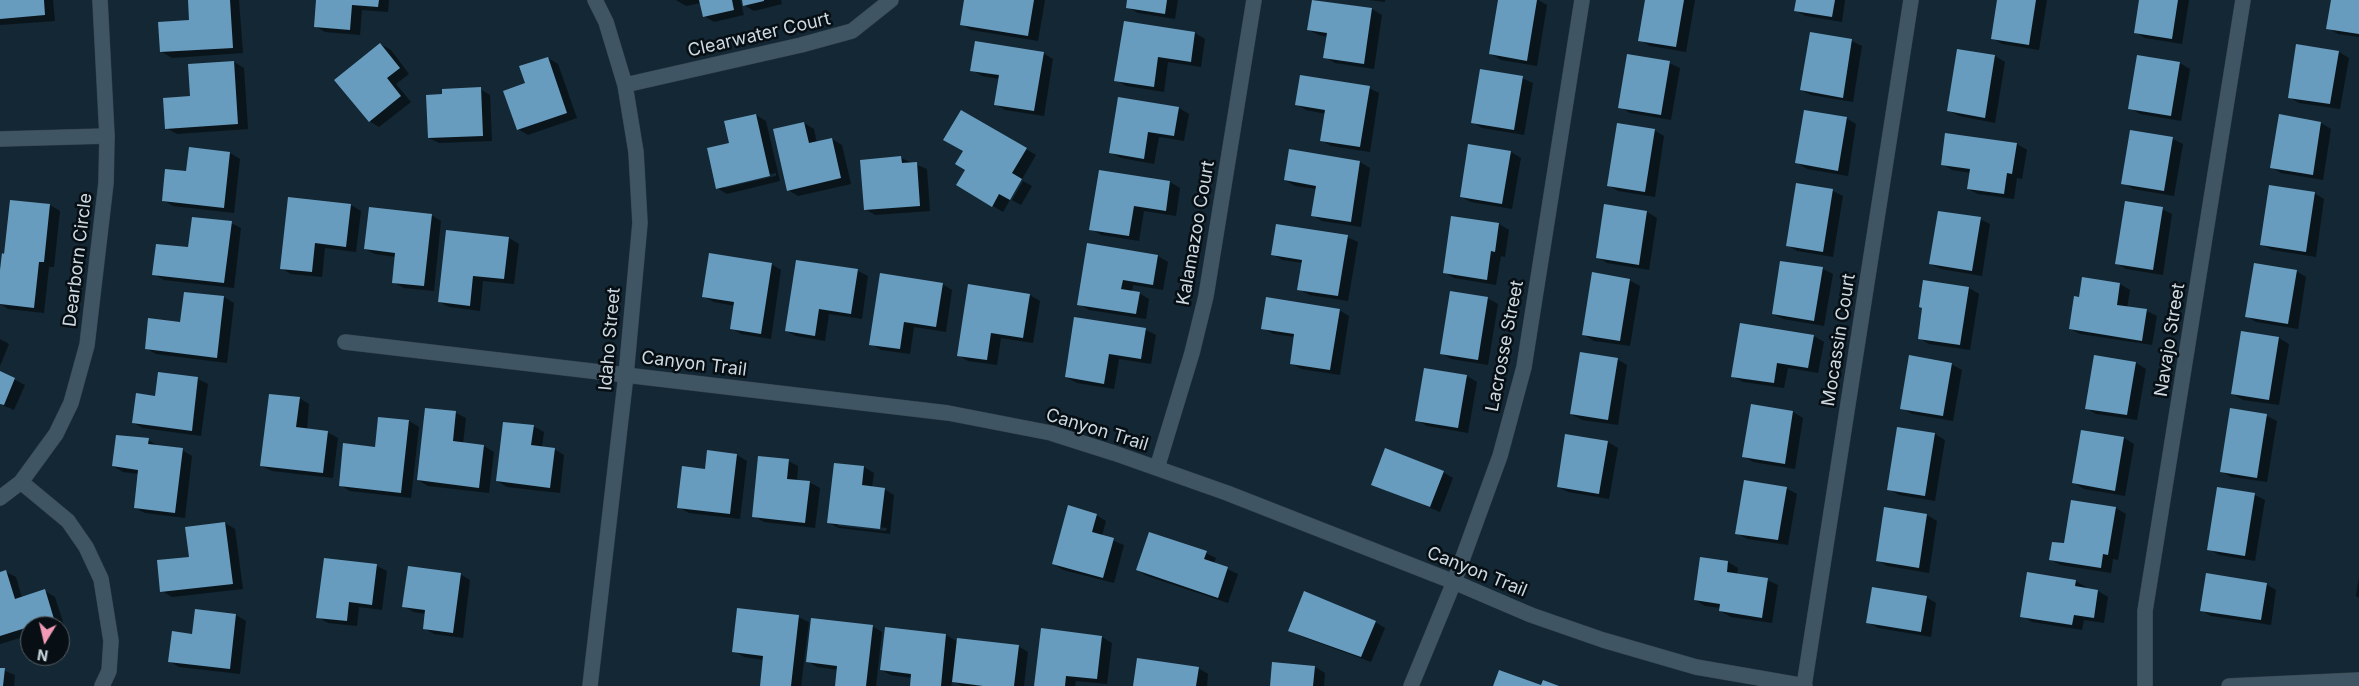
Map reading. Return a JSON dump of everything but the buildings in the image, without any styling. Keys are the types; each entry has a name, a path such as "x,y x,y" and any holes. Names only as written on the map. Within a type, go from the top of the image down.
{"street":[{"name":"Dearborn Circle","path":"0,498 21,482 56,434 71,403 87,344 101,235 108,136 100,0"},
{"name":"Idaho Street","path":"590,686 626,375 640,223 636,152 625,85 606,22 595,0"},
{"name":"Clearwater Court","path":"625,85 801,45 852,31 891,0"},
{"name":"Kalamazoo Court","path":"1157,468 1192,353 1206,296 1254,0"},
{"name":"Lacrosse Street","path":"1411,686 1454,582 1500,456 1524,367 1582,0"},
{"name":"Mocassin Court","path":"1805,686 1911,0"},
{"name":"Navajo Street","path":"2145,686 2145,611 2243,0"},
{"path":"0,139 108,136"},
{"name":"Canyon Trail","path":"345,342 948,413 1051,433 1227,493 1454,582 1531,615 1650,654 1706,669 1805,686"},
{"path":"21,482 68,520 86,547 101,579 111,641 109,671 102,686"},
{"path":"2230,686 2359,680"}]}
